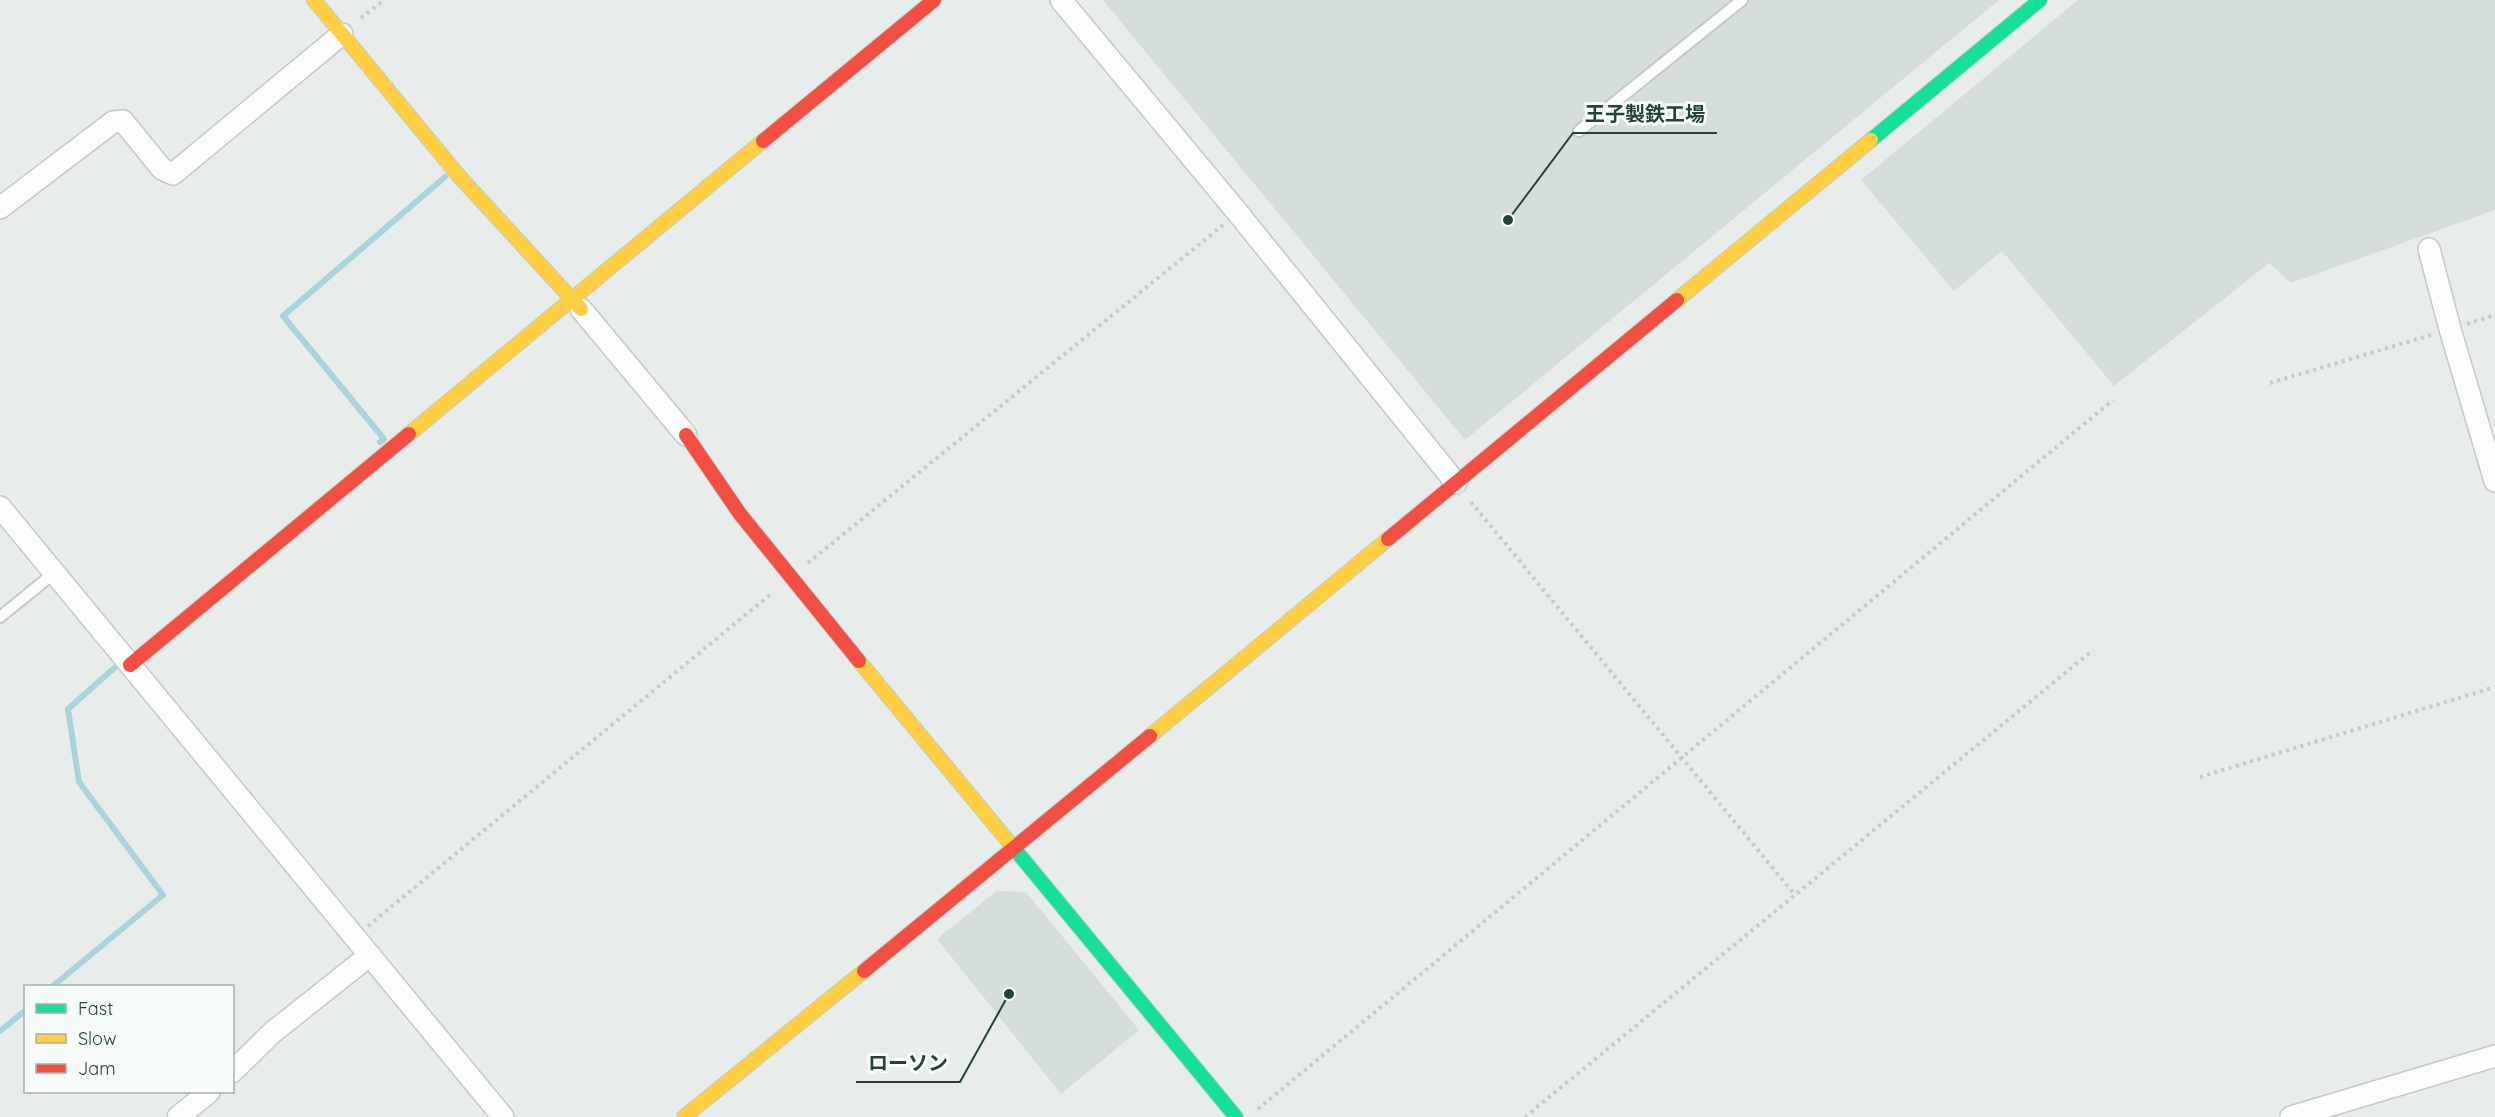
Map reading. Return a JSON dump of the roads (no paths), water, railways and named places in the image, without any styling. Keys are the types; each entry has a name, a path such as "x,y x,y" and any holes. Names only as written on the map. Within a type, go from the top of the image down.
{"street":[{"path":"315,0 458,175 577,304 686,435 740,514 790,578 1236,1117"},
{"path":"130,665 577,304 934,0"},
{"path":"1061,0 1238,213 1456,483"},
{"path":"684,1117 1013,849 2040,0"},
{"path":"0,208 113,122 123,122 162,169 173,174 342,34"},
{"path":"2429,249 2495,481"},
{"path":"0,507 503,1117"},
{"path":"234,1070 273,1032 370,955"},
{"path":"2291,1117 2495,1056"},
{"path":"178,1117 208,1093"}],"lane":[{"path":"1579,131 1742,0"},
{"path":"0,617 54,573"}],"waterway":[{"path":"380,442 384,439 283,316 445,177"},
{"path":"54,985 163,895 79,782 68,709 121,662"},
{"path":"0,1031 24,1012"}],"place":[{"name":"王子製鉄工場","path":"1508,220"},
{"name":"ローソン","path":"1009,994"}]}
